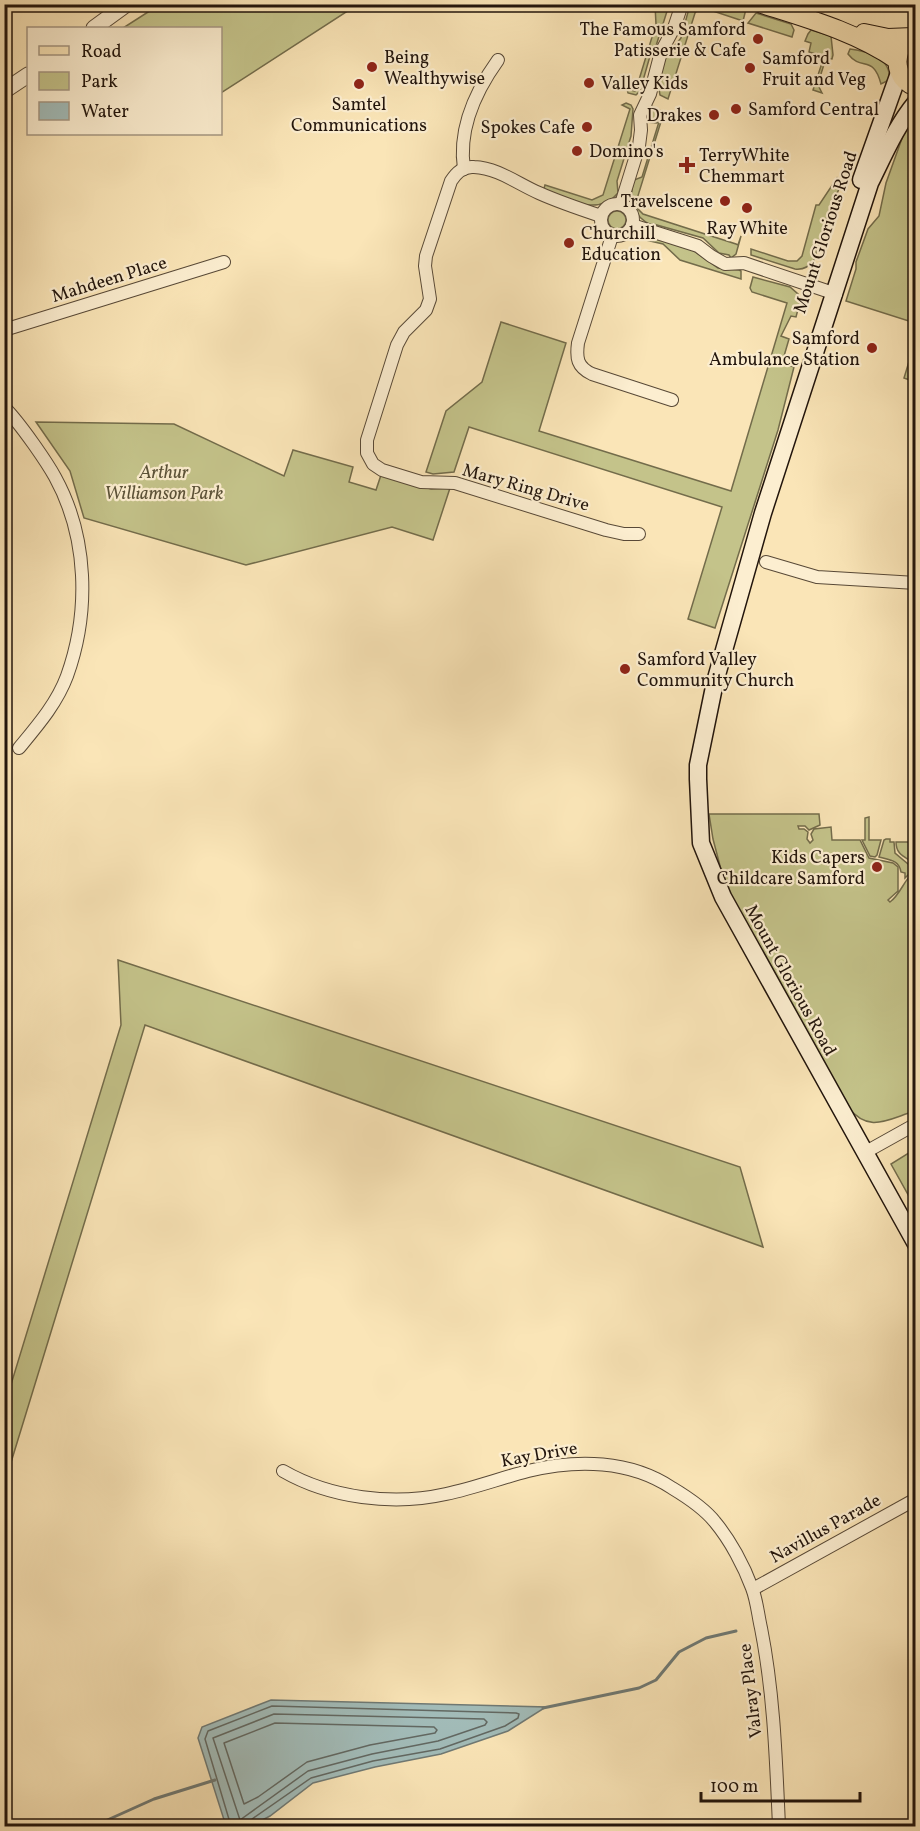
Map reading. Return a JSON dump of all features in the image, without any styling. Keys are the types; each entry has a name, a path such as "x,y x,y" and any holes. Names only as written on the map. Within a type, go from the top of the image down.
{"main road":[{"path":"762,4 838,29 881,49 898,66 904,80 915,87"},
{"path":"838,29 888,38 914,37"},
{"path":"898,66 902,46 914,37"},
{"name":"Mount Glorious Road","path":"830,292 853,204 882,121 898,66"},
{"name":"Mount Glorious Road","path":"915,102 904,118 870,183 807,356 797,405 763,513 715,682 698,765 701,843 723,897 915,1244"},
{"path":"882,121 904,118"}],"street":[{"path":"621,204 639,146 641,130 639,115 650,94 661,52 674,28 682,4"},
{"path":"95,27 119,7"},
{"path":"498,60 479,87 470,111 463,135 464,169 473,167 514,179 537,193 601,216"},
{"path":"4,91 27,76"},
{"name":"Mary Ring Drive","path":"464,169 456,173 451,181 426,256 425,266 430,299 426,310 404,332 397,345 367,440 367,453 373,464 382,470 421,482 455,483 606,530 624,534 639,534"},
{"path":"616,203 621,204 630,210 632,225 630,230 622,236 612,236 607,234 601,226 601,216 606,207 616,203"},
{"path":"632,225 698,246 725,264 744,263 830,292"},
{"path":"612,236 578,343 576,355 578,363 592,374 672,400"},
{"name":"Mahdeen Place","path":"4,330 224,262"},
{"path":"4,406 21,426 59,485 80,547 83,594 77,636 67,676 48,712 20,748"},
{"path":"766,562 817,577 915,584"},
{"path":"864,1153 915,1124"},
{"name":"Kay Drive","path":"284,1471 299,1480 348,1496 401,1500 444,1495 531,1470 576,1464 603,1464 630,1468 661,1480 689,1499 713,1520 729,1541 753,1589"},
{"name":"Navillus Parade","path":"753,1589 915,1499"},
{"name":"Valray Place","path":"753,1589 769,1668 775,1732 779,1827"}],"green space":[{"path":"159,4 357,5 222,92 222,27 125,27"},
{"path":"655,5 669,5 655,49 652,49 640,91 636,95 628,93 627,89 635,91 638,83 656,24"},
{"path":"693,5 731,5 746,9 743,21 707,9 698,9 668,99 660,95 658,83 666,56 681,38 688,12"},
{"path":"756,13 791,24 794,30 792,37 748,23"},
{"path":"811,30 831,36 833,55 832,59 826,58 820,77 826,79 825,83 819,87 822,93 813,90 823,60 818,58 819,55 809,52 811,43 805,41"},
{"path":"915,48 915,75 910,69 908,58"},
{"path":"850,49 877,57 886,66 889,80 881,84 871,66 858,62 848,54"},
{"path":"626,103 633,109 631,136 617,181 618,193 602,204 592,205 572,202 543,192 545,185 592,200 603,195 630,109 622,105"},
{"path":"650,105 661,111 657,123 646,122 647,109"},
{"path":"662,112 664,112 636,207 643,214 738,245 741,236 736,254 731,258 729,255 719,253 703,238 653,224 652,226 640,217 633,207 631,195 634,180 642,177"},
{"path":"915,114 915,323 846,301 856,262 868,229 879,216 886,183 905,130"},
{"path":"837,178 841,185 829,210 814,260 810,264 795,269 751,255 751,249 788,261 797,261 802,256 816,205 819,205"},
{"path":"617,211 623,214 626,220 623,226 617,229 611,226 608,220 611,214"},
{"path":"641,234 691,249 718,268 739,270 741,279 680,260 663,244 641,239"},
{"path":"753,277 790,287 798,294 800,302 796,317 791,316 781,336 789,339 782,363 794,367 778,430 715,628 688,619 722,507 469,427 454,472 433,474 426,472 446,411 482,382 501,322 566,343 539,431 731,491 787,303 752,292 750,288"},
{"path":"915,342 915,382 904,378"},
{"name":"Arthur Williamson Park","path":"36,422 174,424 284,476 293,450 353,467 349,482 376,490 381,475 431,489 450,488 433,540 392,527 246,565 84,518 70,471"},
{"path":"709,814 819,814 820,825 809,830 805,826 798,826 799,829 808,832 807,839 810,843 813,840 811,834 814,829 831,827 832,840 860,840 869,858 893,863 898,867 898,891 888,900 890,902 915,871 915,1111 879,1122 871,1122 856,1115 848,1107 725,885"},
{"path":"869,817 869,840 881,840 875,857 870,856 862,840 865,840 865,818"},
{"path":"886,839 894,842 895,853 914,869 905,878 905,873 901,872 896,863 879,857"},
{"path":"896,842 915,842 915,846 910,845 909,850 915,850 915,859 909,860 901,855"},
{"path":"118,960 740,1167 763,1247 145,1025 5,1482 5,1404 121,1025"},
{"path":"915,1149 915,1207 891,1164"}],"water":[{"path":"271,1700 546,1707 508,1731 441,1754 375,1767 313,1783 270,1816 251,1826 226,1826 198,1738 202,1727"}],"waterway":[{"path":"543,1708 639,1688 656,1680 679,1652 706,1638 736,1631"},
{"path":"94,1826 154,1799 215,1780"}],"place":[{"name":"The Famous Samford Patisserie & Cafe","path":"758,39"},
{"name":"Being Wealthywise","path":"372,67"},
{"name":"Samford Fruit and Veg","path":"750,68"},
{"name":"Valley Kids","path":"589,83"},
{"name":"Samtel Communications","path":"359,84"},
{"name":"Samford Central","path":"736,109"},
{"name":"Drakes","path":"714,115"},
{"name":"Spokes Cafe","path":"587,127"},
{"name":"Domino's","path":"577,151"},
{"name":"TerryWhite Chemmart","path":"687,165"},
{"name":"Travelscene","path":"725,201"},
{"name":"Ray White","path":"747,208"},
{"name":"Churchill Education","path":"569,243"},
{"name":"Samford Ambulance Station","path":"872,348"},
{"name":"Samford Valley Community Church","path":"625,669"},
{"name":"Kids Capers Childcare Samford","path":"877,867"}]}
